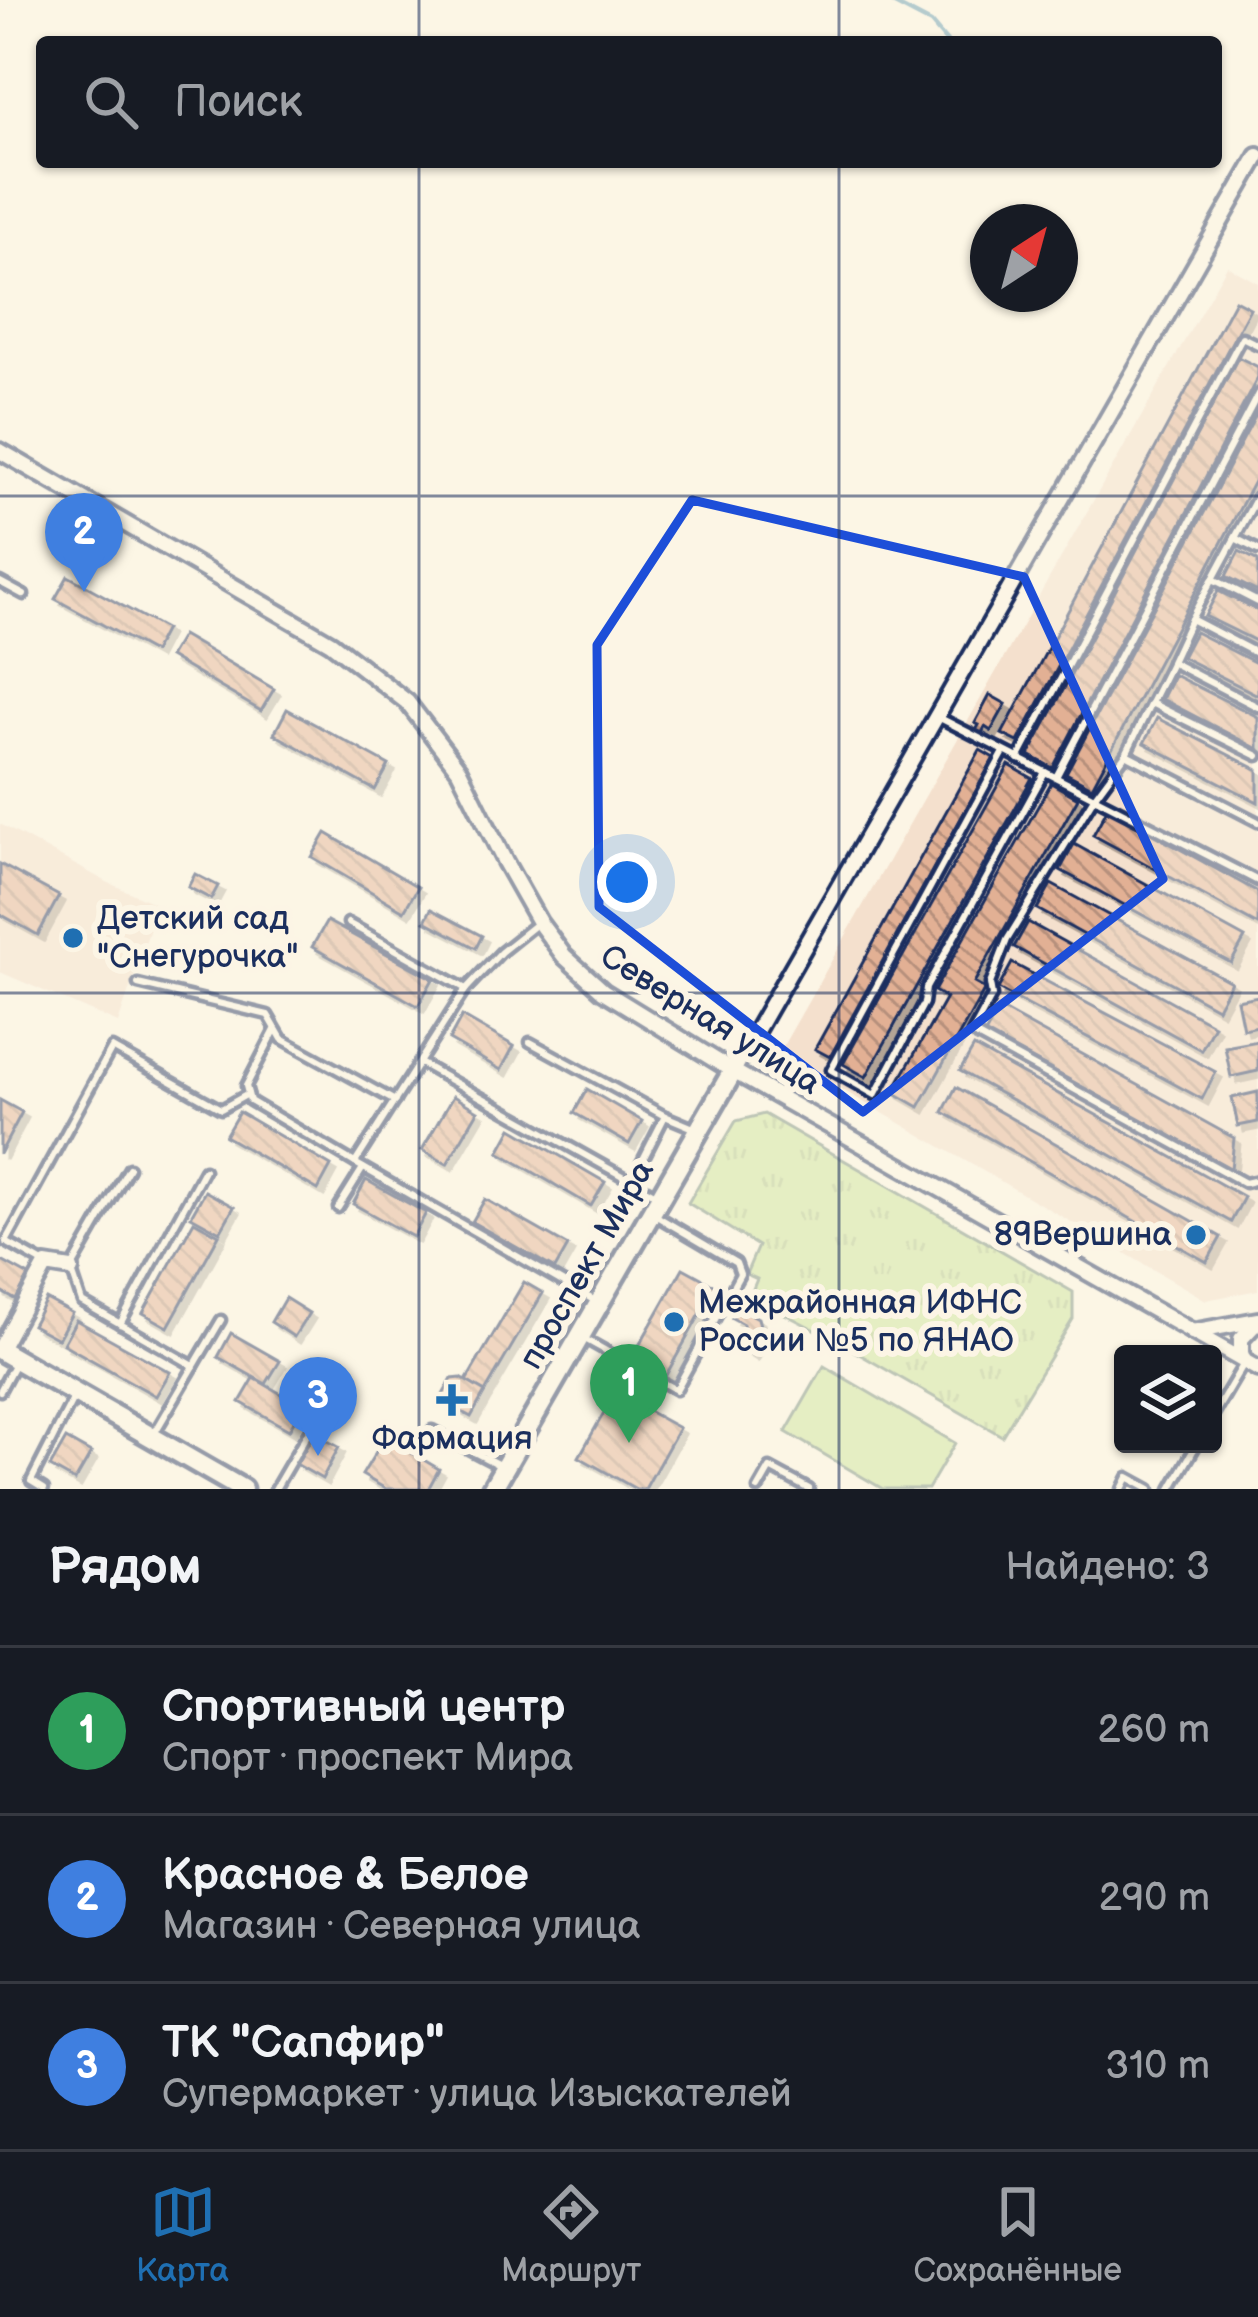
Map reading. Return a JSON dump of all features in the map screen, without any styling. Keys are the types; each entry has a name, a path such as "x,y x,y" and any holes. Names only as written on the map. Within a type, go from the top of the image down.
{"street":[{"path":"733,1071 1258,156"},
{"name":"Северная улица","path":"0,451 331,643 407,702 459,770 539,922 573,965 603,991 733,1071 1251,1365"},
{"name":"проспект Мира","path":"492,1489 733,1071"},
{"path":"71,1269 46,1265 6,1353 232,1486"},
{"path":"1192,1332 1258,1320"},
{"path":"1251,1365 1241,1353 1241,1340 1258,1320"}],"lane":[{"path":"1018,759 1241,337 1258,345"},
{"path":"1056,777 1258,394"},
{"path":"1258,497 1126,754 1007,940 990,984 992,996 972,1033 1245,1183 1258,1180"},
{"path":"1235,538 1258,550"},
{"path":"1213,579 1258,602"},
{"path":"0,582 24,595"},
{"path":"1191,620 1258,654"},
{"path":"1171,662 1258,707"},
{"path":"1151,703 1258,756"},
{"path":"938,716 1258,881"},
{"path":"1004,752 831,1070 875,1095 924,1003 926,988 1045,772"},
{"path":"1126,754 1258,822"},
{"path":"338,1208 395,1101 466,989 539,922"},
{"path":"348,923 466,989"},
{"path":"138,984 268,1015 282,1039 395,1101"},
{"path":"276,1029 246,1086 250,1101 599,1304"},
{"path":"530,1042 699,1130"},
{"path":"46,1265 3,1240 112,1048 221,1109 248,1094"},
{"path":"420,1063 632,1181 656,1205 736,1263 740,1274 676,1390 580,1337"},
{"path":"632,1181 665,1116"},
{"path":"129,1168 71,1269 82,1302 194,1366"},
{"path":"120,1324 204,1170"},
{"path":"152,1438 221,1320"},
{"path":"0,1391 6,1353"},
{"path":"1222,1404 1251,1365"},
{"path":"275,1489 336,1384"},
{"path":"44,1489 31,1481 76,1394"},
{"path":"432,1430 504,1468"},
{"path":"1171,1489 1192,1453"},
{"path":"758,1489 770,1468 809,1489"},
{"path":"1122,1489 1128,1478 1150,1489"}],"highlighted area":[{"path":"692,500 1024,577 1163,879 863,1112 599,907 597,645"}],"shaded area":[{"path":"1227,266 1258,283 1258,1290 1206,1300 779,1053"},
{"name":"Детский сад \"Снегурочка\"","path":"0,824 158,905 118,1023 0,972"}],"green space":[{"path":"764,1114 1073,1292 1073,1319 1002,1436 750,1296 757,1279 746,1274 758,1246 688,1203 736,1121"},
{"path":"824,1366 955,1443 928,1489 883,1489 786,1432"}],"building":[{"path":"1235,300 1250,308 1018,742 1002,734"},
{"path":"1238,357 1258,367 1258,377 1053,768 1029,755"},
{"path":"1258,411 1258,474 1092,787 1066,773"},
{"path":"1239,551 1258,561 1258,592 1226,576"},
{"path":"68,576 165,629 153,652 55,599"},
{"path":"1218,591 1258,611 1258,642 1205,616"},
{"path":"1195,632 1258,664 1258,695 1182,657"},
{"path":"182,635 274,689 261,711 169,657"},
{"path":"1174,675 1258,717 1258,749 1162,699"},
{"path":"990,695 1006,704 991,731 985,727 980,737 974,734 979,725 975,723"},
{"path":"287,709 389,765 375,790 274,734"},
{"path":"1157,718 1258,770 1258,802 1144,743"},
{"path":"980,750 994,758 830,1057 815,1049"},
{"path":"1009,765 1032,778 866,1077 843,1064"},
{"path":"1051,783 1078,798 974,983 985,989 919,1107 893,1092 946,998 934,991"},
{"path":"1107,809 1258,892 1258,925 1093,835"},
{"path":"326,833 418,887 404,911 312,857"},
{"path":"1074,844 1245,938 1231,963 1060,870"},
{"path":"0,864 59,896 38,935 0,914"},
{"path":"195,874 218,886 211,899 188,887"},
{"path":"1051,884 1231,982 1217,1008 1037,909"},
{"path":"431,909 482,936 476,948 425,921"},
{"path":"327,921 433,979 418,1006 312,947"},
{"path":"1028,922 1214,1025 1201,1050 1014,947"},
{"path":"1012,963 1216,1072 1202,1099 998,989"},
{"path":"1258,996 1258,1026 1243,1029 1237,1000"},
{"path":"999,1008 1234,1138 1231,1169 985,1034"},
{"path":"462,1016 514,1046 501,1070 449,1040"},
{"path":"1258,1041 1258,1071 1231,1077 1225,1047"},
{"path":"974,1047 1244,1197 1231,1222 960,1071"},
{"path":"956,1087 1221,1237 1207,1262 943,1112"},
{"path":"587,1089 642,1121 629,1144 574,1113"},
{"path":"1258,1092 1258,1122 1238,1126 1232,1098"},
{"path":"453,1096 478,1111 447,1164 422,1150"},
{"path":"0,1100 22,1112 0,1154"},
{"path":"239,1112 331,1166 318,1190 225,1136"},
{"path":"512,1128 605,1182 591,1206 499,1152"},
{"path":"366,1180 426,1213 413,1237 353,1204"},
{"path":"205,1191 234,1207 220,1232 191,1216"},
{"path":"485,1199 568,1246 555,1269 472,1222"},
{"path":"194,1221 219,1235 168,1327 143,1313"},
{"path":"0,1260 29,1276 16,1300 0,1291"},
{"name":"Межрайонная ИФНС России №5 по ЯНАО","path":"683,1268 716,1286 665,1377 632,1358"},
{"path":"524,1282 543,1293 485,1392 466,1381"},
{"path":"285,1298 309,1313 294,1337 271,1322"},
{"path":"46,1299 72,1313 58,1339 32,1325"},
{"path":"738,1307 758,1318 763,1336 752,1355 738,1346 745,1334 743,1324 732,1318"},
{"path":"76,1320 170,1372 156,1396 63,1344"},
{"path":"231,1333 280,1361 266,1384 218,1357"},
{"path":"254,1378 302,1406 289,1430 240,1402"},
{"path":"461,1378 485,1392 471,1417 440,1400 452,1379"},
{"path":"615,1393 679,1428 645,1489 636,1489 579,1457"},
{"path":"313,1433 339,1447 322,1479 296,1464"},
{"path":"385,1437 439,1469 428,1489 386,1489 362,1475"},
{"path":"66,1439 91,1453 75,1481 50,1467"}],"waterway":[{"path":"887,0 931,23 942,36"}],"place":[{"name":"Красное & Белое","path":"84,592"},
{"name":"Детский сад \"Снегурочка\"","path":"73,938"},
{"name":"89Вершина","path":"1196,1235"},
{"name":"Межрайонная ИФНС России №5 по ЯНАО","path":"674,1322"},
{"name":"Фармация","path":"452,1400"},
{"name":"Спортивный центр","path":"629,1443"},
{"name":"ТК \"Сапфир\"","path":"318,1456"}]}
